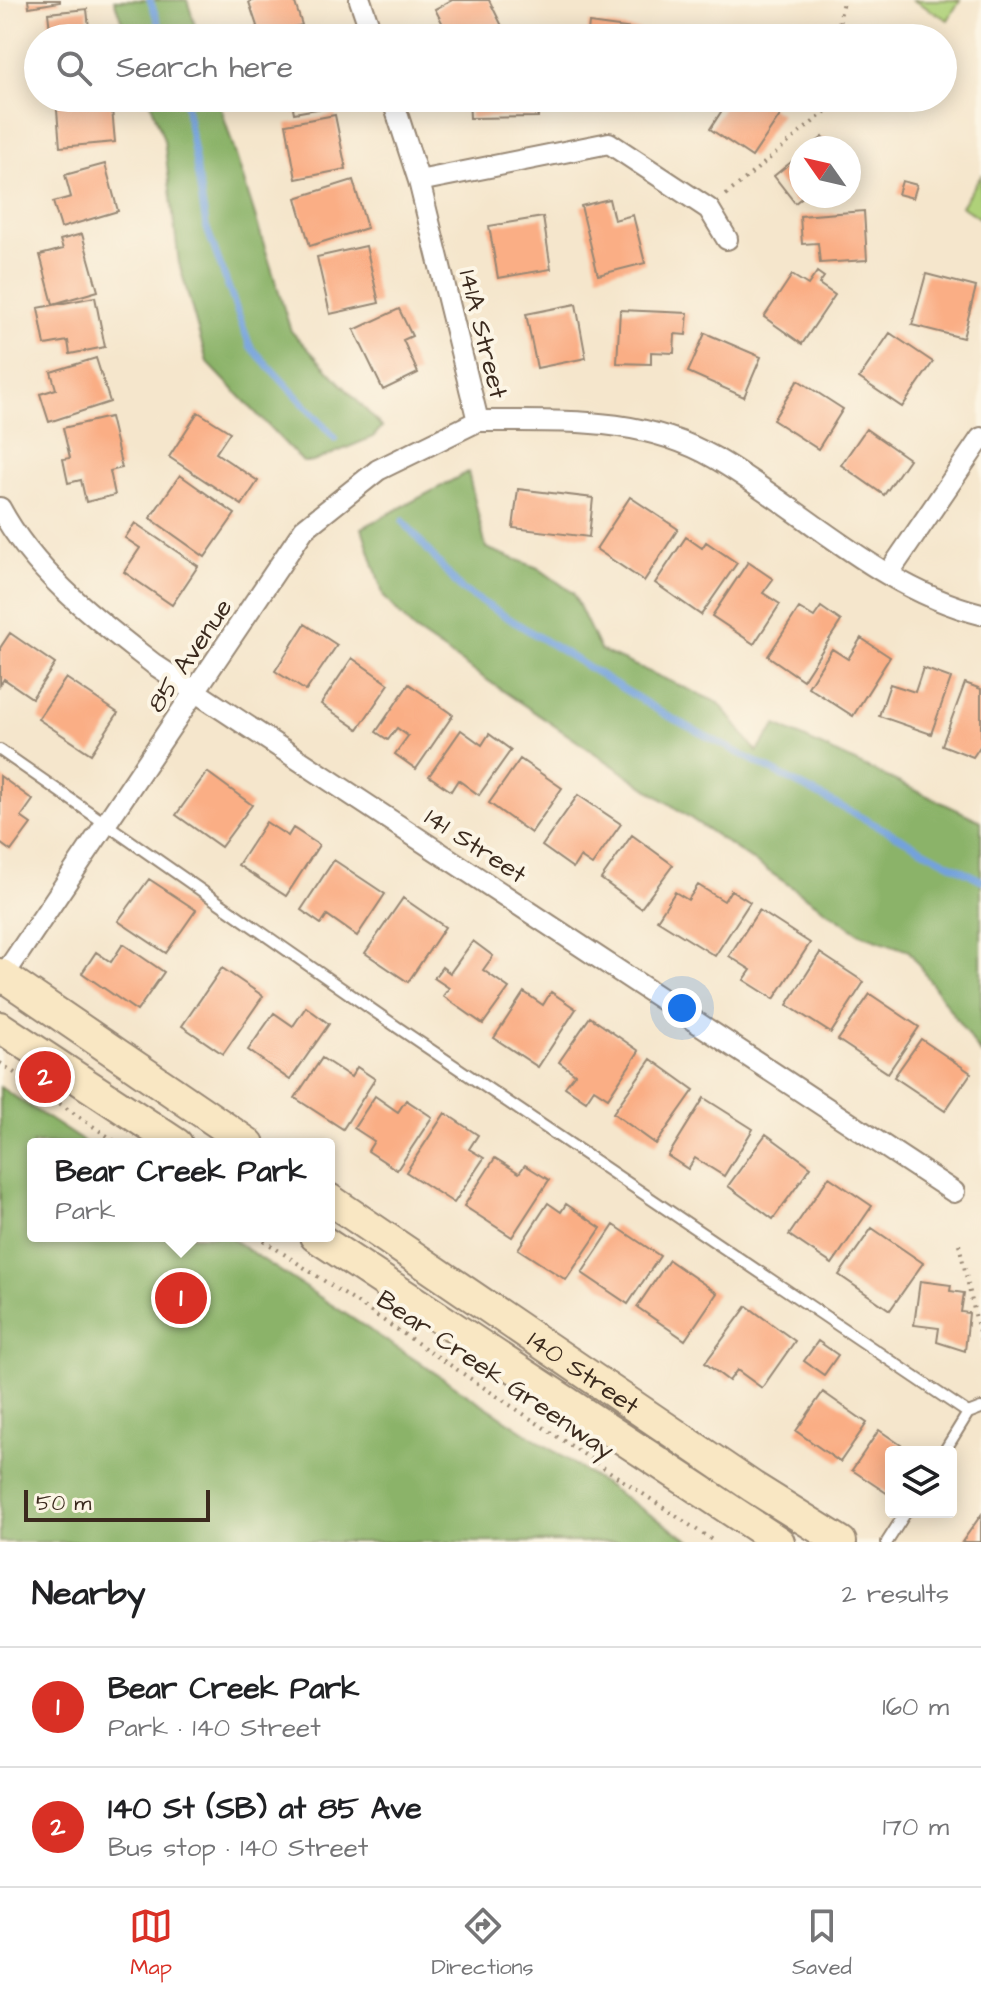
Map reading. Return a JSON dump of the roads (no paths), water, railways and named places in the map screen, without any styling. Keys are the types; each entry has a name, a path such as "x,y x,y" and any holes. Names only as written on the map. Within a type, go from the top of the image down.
{"main road":[{"path":"1,977 240,1138"},
{"path":"0,1027 168,1138"},
{"name":"140 Street","path":"335,1203 753,1487 841,1542"},
{"name":"140 Street","path":"324,1242 779,1542"}],"street":[{"path":"360,0 368,24"},
{"name":"141A Street","path":"397,112 419,181 478,421 613,422 662,437 713,457 888,574 952,607 981,614"},
{"path":"419,181 609,143 709,209 727,239"},
{"name":"85 Avenue","path":"1,977 304,529 378,470 478,421"},
{"path":"888,574 981,438"},
{"name":"141 Street","path":"0,508 37,564 86,611 196,692 954,1192"}],"lane":[{"path":"0,750 397,1027 968,1413"},
{"path":"948,1446 968,1413 981,1408"},
{"path":"887,1542 902,1518"}],"waterway":[{"path":"150,0 159,24"},
{"path":"187,112 206,226 250,346 335,438"},
{"path":"403,521 461,589 664,714 981,880"}],"place":[{"name":"140 St (SB) at 85 Ave","path":"45,1077"},
{"name":"Bear Creek Park","path":"181,1298"}]}
